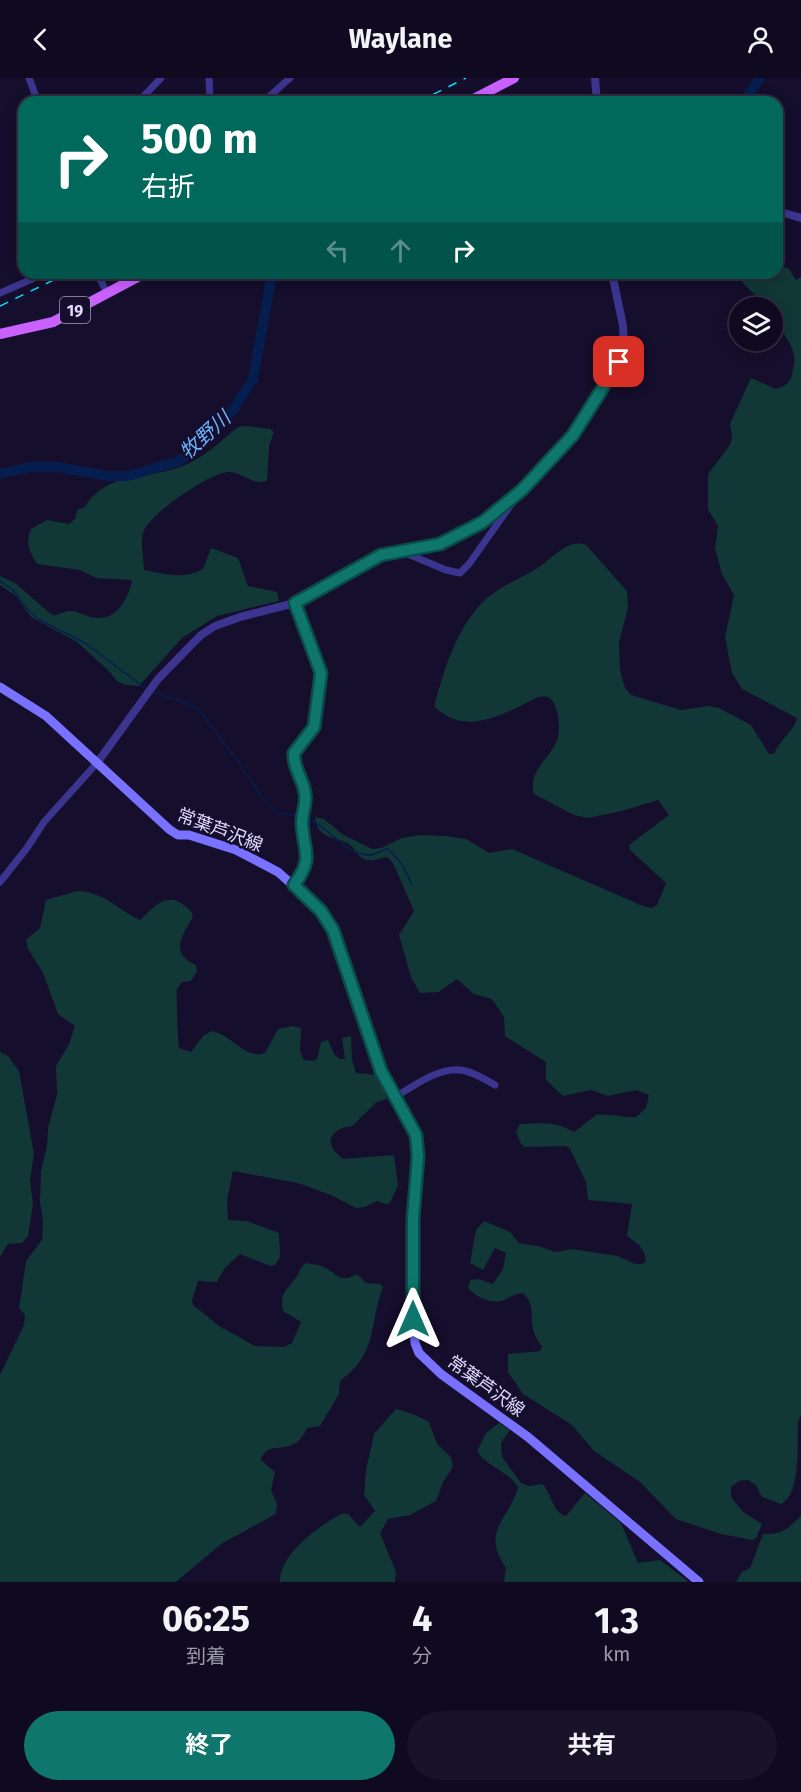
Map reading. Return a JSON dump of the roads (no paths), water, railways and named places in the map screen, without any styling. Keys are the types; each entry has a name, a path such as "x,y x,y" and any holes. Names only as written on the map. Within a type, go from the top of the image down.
{"main road":[{"path":"480,96 514,78"},
{"name":"19","path":"0,334 53,322 133,279"},
{"name":"常葉芦沢線","path":"0,687 46,716 170,830 178,835 189,835 250,855 294,885 321,911 333,930 374,1051 395,1097 412,1125 418,1146 413,1219 413,1311 414,1337 419,1353 441,1374 528,1437 699,1582"}],"street":[{"path":"29,78 36,96"},
{"path":"144,96 161,78"},
{"path":"208,78 210,96"},
{"path":"270,96 290,78"},
{"path":"595,78 596,96"},
{"path":"783,213 801,218"},
{"path":"0,293 32,279"},
{"path":"100,279 106,293"},
{"path":"403,552 446,570 460,573 469,564 518,494 573,435 619,362 624,346 623,326 613,279"},
{"path":"0,882 44,822 97,763 158,679 201,635 215,626 240,616 295,603 381,555 440,544 483,522 518,494"},
{"path":"294,885 304,871 307,855 302,823 305,793 296,771 294,753 314,727 321,673 295,603"},
{"path":"395,1097 431,1075 458,1069 472,1073 495,1085"}],"waterway":[{"name":"牧野川","path":"748,96 760,78"},
{"name":"牧野川","path":"0,474 30,467 57,467 108,476 128,476 179,461 198,447 233,410 253,379 271,279"},
{"path":"0,581 13,590 38,619 85,643 145,688"},
{"path":"152,692 187,703 198,709 266,803 278,813 298,816"},
{"path":"306,817 344,845 361,854 372,855 388,849 401,863 412,884"}],"railway":[{"path":"430,96 466,78"},
{"path":"0,306 56,279"}]}
